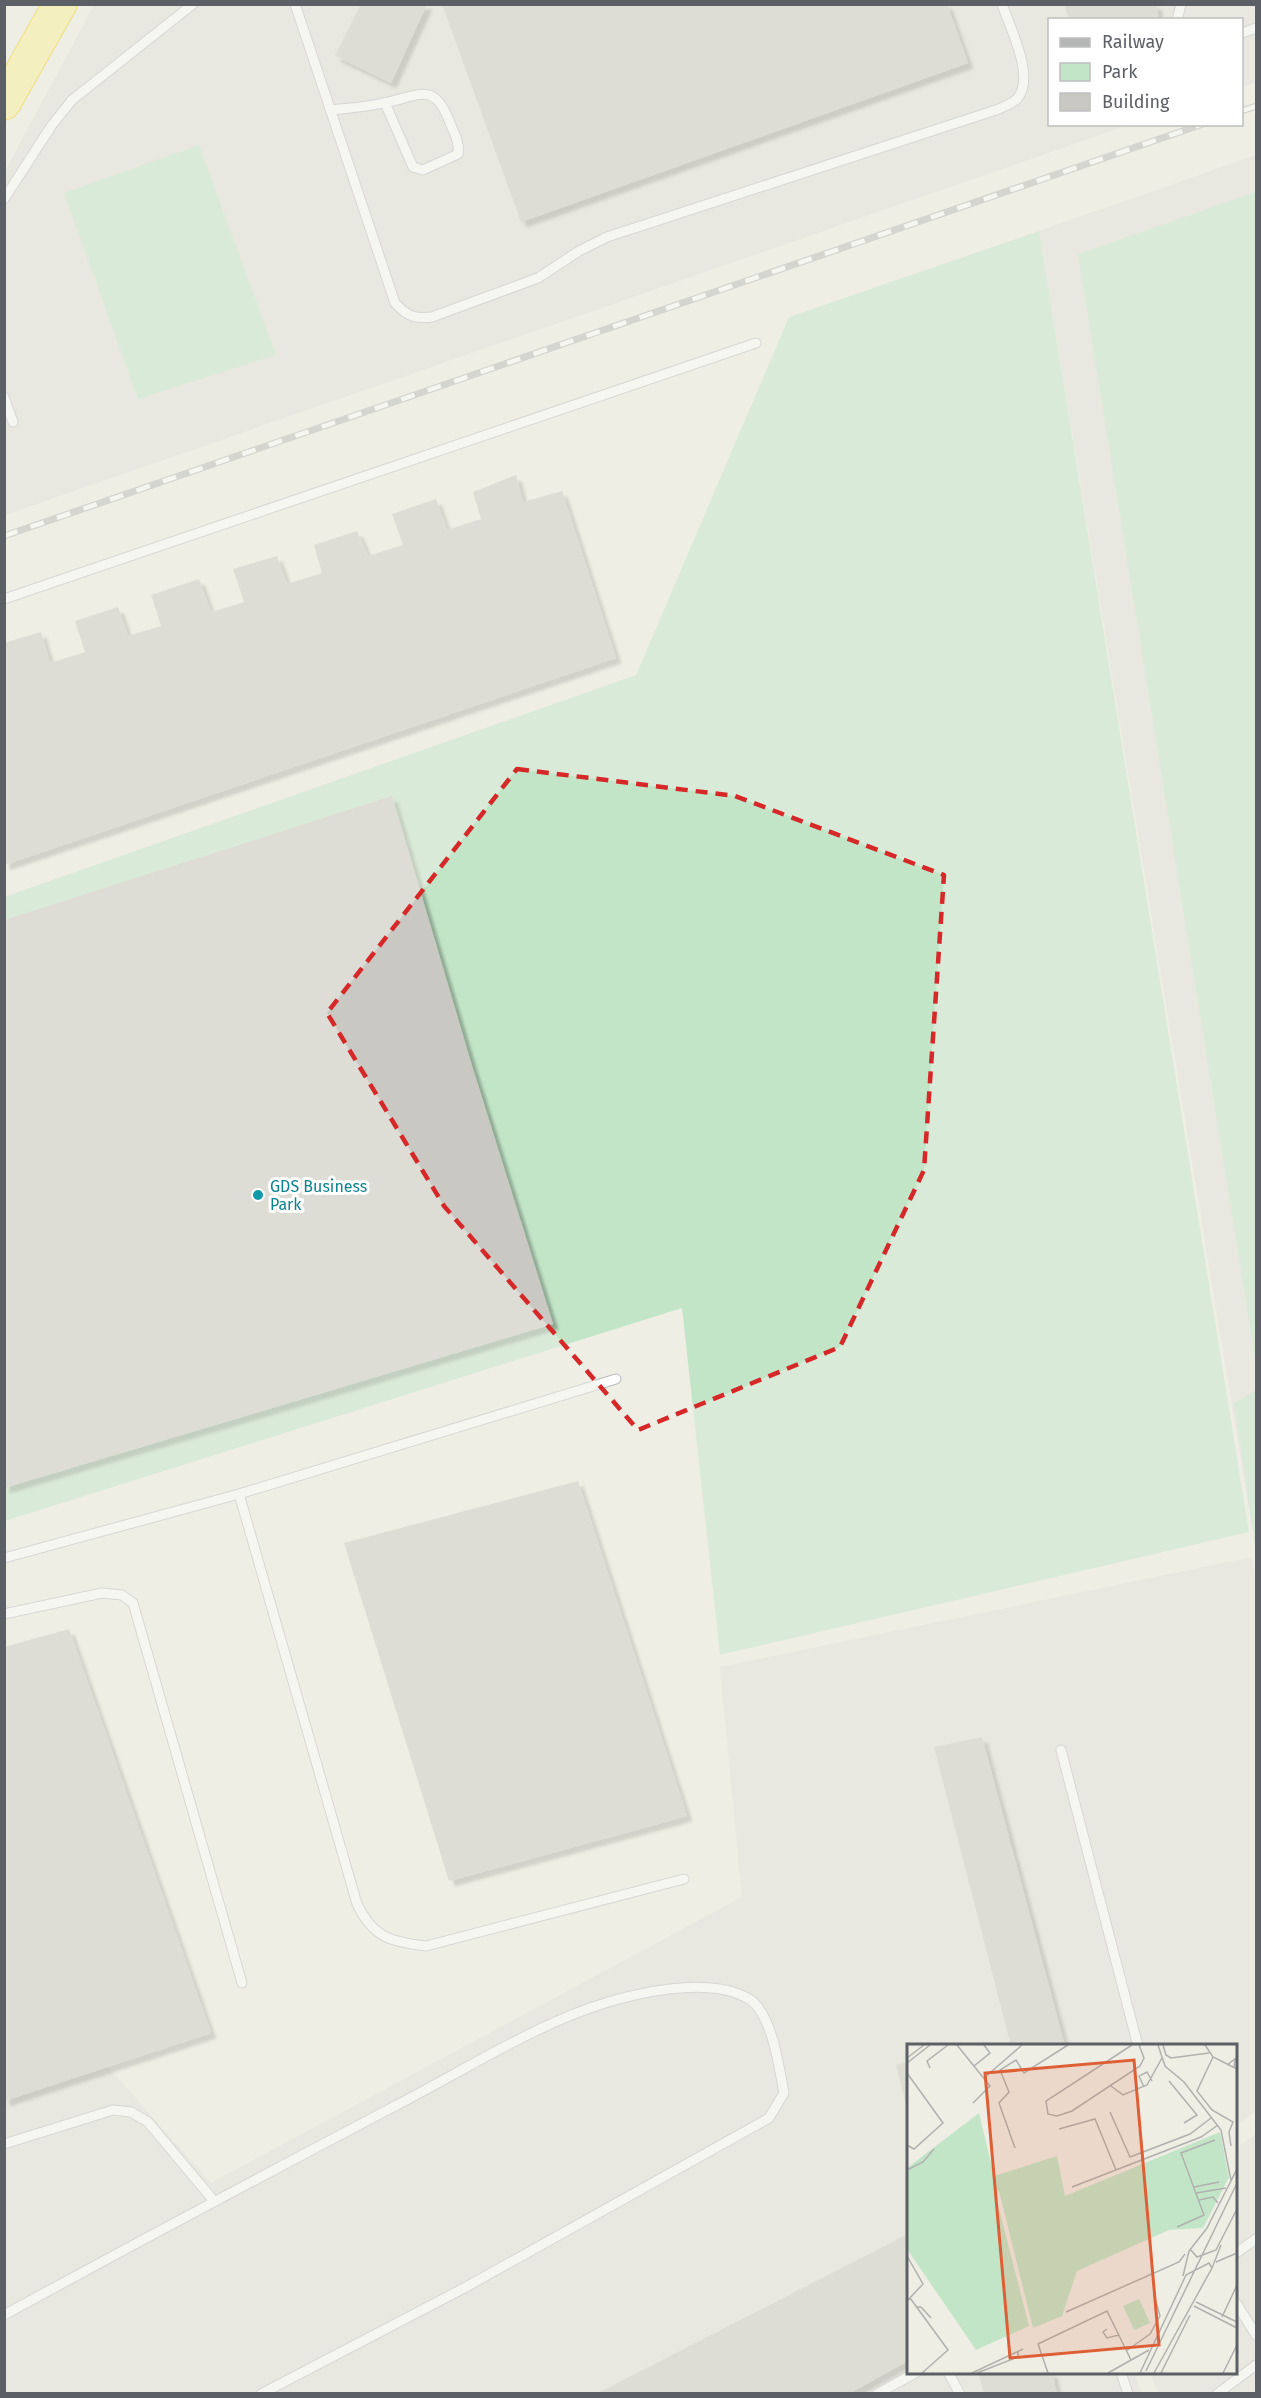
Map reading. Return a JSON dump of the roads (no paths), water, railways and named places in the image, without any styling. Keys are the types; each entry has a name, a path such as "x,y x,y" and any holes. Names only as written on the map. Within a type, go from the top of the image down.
{"highway":[{"path":"4,103 60,5"}],"lane":[{"path":"4,199 51,124 72,100 193,4"},
{"path":"295,4 395,303 405,314 417,319 432,317 538,278 579,251 607,237 996,110 1016,100 1025,86 1024,69 1002,4"},
{"path":"332,110 385,103 424,93 435,97 444,105 458,143 458,154 423,170 413,167 385,103"},
{"path":"4,599 756,343"},
{"path":"4,397 13,423"},
{"path":"4,1558 238,1494 616,1379"},
{"path":"238,1494 357,1904 374,1930 400,1943 426,1946 684,1879"},
{"path":"4,1614 102,1593 122,1595 133,1603 242,1983"},
{"path":"1061,1750 1137,2044"},
{"path":"4,2315 214,2201 559,2020 632,1996 686,1987 714,1989 741,1996 762,2011 779,2065 784,2093 769,2118 466,2287 261,2394"},
{"path":"4,2144 113,2110 131,2112 148,2122 214,2201"},
{"path":"1237,2252 1257,2239"},
{"path":"1237,2305 1257,2335"},
{"path":"1217,2394 1257,2365"},
{"path":"877,2394 915,2374"},
{"path":"949,2374 960,2394"},
{"path":"1121,2374 1128,2394"}],"railway":[{"path":"1243,111 1256,106"},
{"path":"4,536 1197,126"}],"place":[{"name":"GDS Business Park","path":"258,1195"}]}
